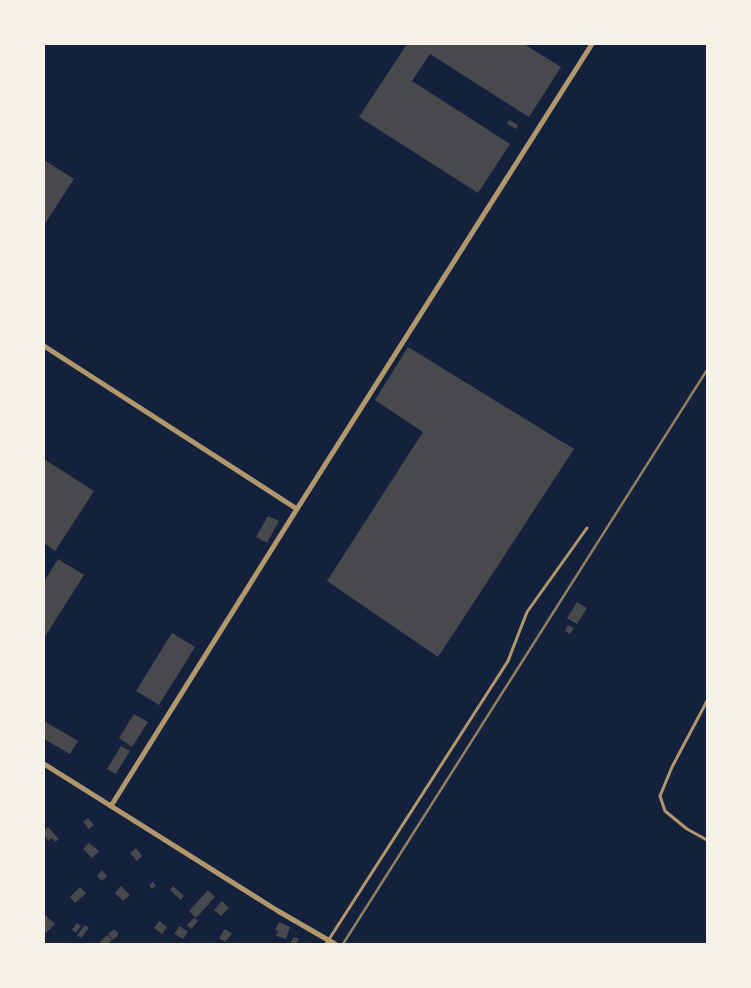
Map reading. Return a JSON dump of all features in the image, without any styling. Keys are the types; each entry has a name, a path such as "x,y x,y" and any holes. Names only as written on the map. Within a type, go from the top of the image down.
{"street":[{"path":"111,806 592,44"},
{"path":"44,346 297,509"},
{"path":"44,764 327,942 335,944"}],"lane":[{"path":"327,942 508,661 528,612 587,528"},
{"path":"707,701 672,767 660,796 665,811 688,829 707,840"}],"building":[{"path":"407,44 524,44 561,67 529,117 430,54 412,81 510,144 478,193 359,117"},
{"path":"509,120 518,125 516,129 507,124"},
{"path":"44,160 74,179 44,225"},
{"path":"408,347 574,449 438,657 327,581 423,432 375,400"},
{"path":"44,459 94,491 55,551 44,543"},
{"path":"268,516 279,521 267,543 256,537"},
{"path":"58,559 84,575 44,638 44,582"},
{"path":"577,602 587,608 577,624 567,618"},
{"path":"568,625 574,628 570,634 565,631"},
{"path":"172,633 195,647 159,705 136,691"},
{"path":"134,714 148,722 132,747 119,738"},
{"path":"44,721 78,741 70,754 44,739"},
{"path":"121,746 130,751 116,774 107,769"},
{"path":"88,818 94,825 89,829 83,822"},
{"path":"48,827 59,839 55,842 52,838 48,841 44,835 44,831"},
{"path":"89,843 99,851 92,858 83,849"},
{"path":"136,848 142,856 137,861 130,853"},
{"path":"102,870 107,876 102,881 97,876"},
{"path":"153,882 156,886 152,889 149,885"},
{"path":"121,886 130,895 123,901 115,893"},
{"path":"173,886 184,896 181,900 170,890"},
{"path":"80,887 86,893 75,903 70,897"},
{"path":"208,890 215,897 196,918 189,911"},
{"path":"222,901 229,908 221,916 214,910"},
{"path":"45,915 55,924 46,933 44,931"},
{"path":"194,918 198,921 191,929 187,925"},
{"path":"159,921 167,927 162,934 154,928"},
{"path":"279,922 290,927 286,939 276,936 278,931 275,930"},
{"path":"77,923 81,926 76,933 72,930"},
{"path":"85,925 89,928 81,938 77,935"},
{"path":"180,926 188,932 183,939 174,934"},
{"path":"114,929 119,934 113,940 108,934"},
{"path":"225,929 232,934 225,942 219,938"},
{"path":"107,935 112,940 108,944 98,944"},
{"path":"294,937 299,939 296,944 290,944"}],"railway":[{"path":"343,944 707,370"}]}
